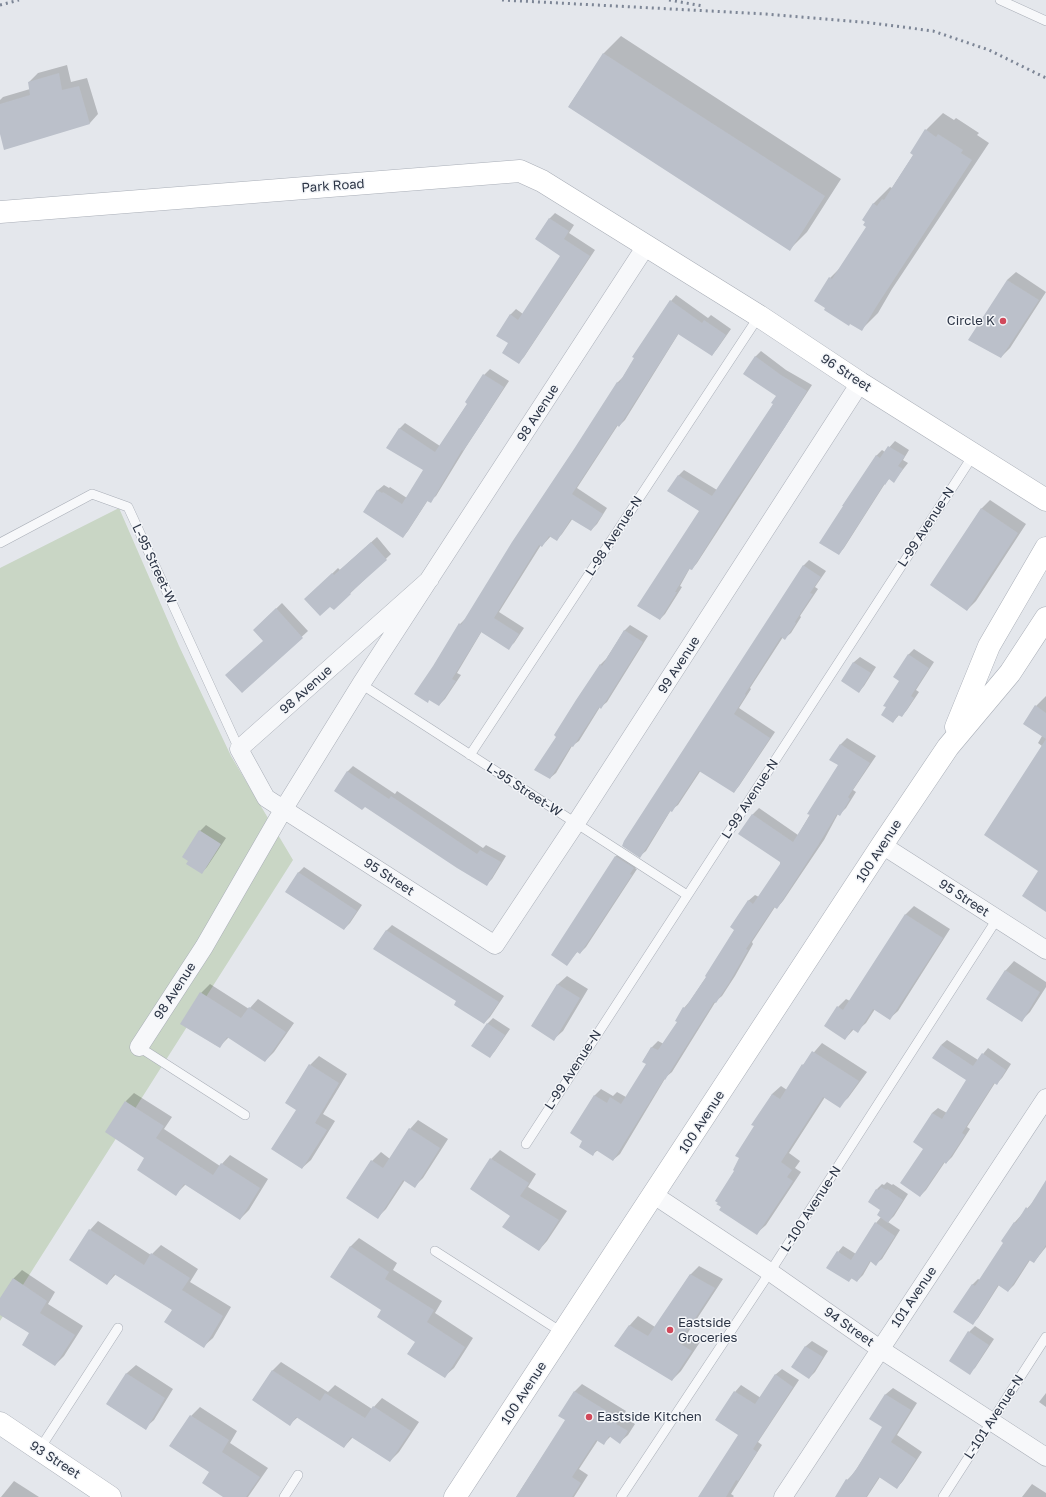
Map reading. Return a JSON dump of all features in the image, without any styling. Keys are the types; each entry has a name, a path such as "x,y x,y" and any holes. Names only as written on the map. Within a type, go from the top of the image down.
{"main road":[{"name":"Park Road","path":"0,212 520,171 542,181 646,246"},
{"name":"96 Street","path":"646,246 759,316 1046,500"},
{"name":"100 Avenue","path":"948,746 989,646 1046,548"},
{"name":"100 Avenue","path":"455,1497 948,746 1010,673 1046,618"},
{"name":"93 Street","path":"1,1426 110,1497"}],"street":[{"name":"98 Avenue","path":"139,1047 204,946 284,810 361,684 646,246"},
{"name":"99 Avenue","path":"495,945 576,823 860,382"},
{"name":"98 Avenue","path":"239,749 430,579"},
{"path":"239,749 266,798 284,810"},
{"name":"95 Street","path":"284,810 495,945"},
{"name":"95 Street","path":"882,846 1046,950"},
{"name":"101 Avenue","path":"783,1497 1046,1098"},
{"name":"94 Street","path":"654,1195 770,1272 880,1348 1046,1457"}],"lane":[{"path":"1000,0 1046,21"},
{"name":"L-98 Avenue-N","path":"470,755 759,316"},
{"name":"L-99 Avenue-N","path":"526,1144 974,454"},
{"name":"L-95 Street-W","path":"0,543 92,494 128,507 239,749"},
{"name":"L-95 Street-W","path":"361,684 687,895"},
{"name":"L-100 Avenue-N","path":"621,1497 770,1272 998,919"},
{"path":"139,1047 245,1116"},
{"path":"435,1250 563,1332"},
{"path":"39,1450 118,1328"},
{"name":"L-101 Avenue-N","path":"943,1497 1046,1338"},
{"path":"284,1497 298,1475"}],"green space":[{"path":"119,508 179,646 231,756 293,860 0,1321 0,568"}],"building":[{"path":"603,53 825,196 790,251 568,107"},
{"path":"59,73 62,90 79,86 90,124 4,150 0,134 0,104 30,95 28,82"},
{"path":"925,129 936,137 938,134 963,150 961,153 972,160 876,307 862,331 850,324 849,326 824,310 825,308 814,301 829,277 832,279 866,227 863,225 865,222 862,220 873,203 877,206 882,199 884,200 913,155 910,153"},
{"path":"549,218 569,231 564,239 590,256 519,364 502,353 508,343 496,336 510,314 518,320 560,256 535,239"},
{"name":"Circle K","path":"1007,280 1039,300 1001,358 968,340"},
{"path":"670,300 702,323 704,320 726,335 712,356 678,334 619,427 617,425 572,494 603,514 591,531 571,519 557,541 549,536 542,547 539,545 494,618 519,634 509,650 481,632 452,679 456,681 439,706 429,700 428,703 414,694 459,623 461,625 512,542 617,382 619,383 634,358 632,357"},
{"path":"755,356 781,375 807,391 692,570 689,569 660,620 637,606 699,511 667,491 678,475 712,496 773,404 771,403 776,396 743,374"},
{"path":"483,374 504,387 463,451 462,450 431,503 427,501 403,538 363,512 377,490 402,504 423,470 386,448 399,428 435,452 467,404 465,402"},
{"path":"888,446 905,456 898,466 903,469 894,483 889,479 885,485 884,484 839,555 819,543 876,455 880,458"},
{"path":"981,508 1018,533 967,611 930,585"},
{"path":"371,542 387,560 350,593 351,594 334,610 330,607 320,616 304,599 332,573 334,575"},
{"path":"803,565 821,577 810,593 813,594 795,622 796,623 785,640 781,637 734,714 770,738 734,793 699,771 672,812 670,811 640,858 622,846 624,841"},
{"path":"276,608 303,638 242,693 225,675 263,641 253,630"},
{"path":"624,630 643,642 601,709 599,707 573,747 571,746 550,779 534,770 556,737 554,735 576,700 600,664 602,666"},
{"path":"908,654 929,668 911,696 914,698 902,717 898,715 893,723 881,715 886,707 883,706 899,681 893,677"},
{"path":"853,662 871,673 859,693 841,681"},
{"path":"1035,705 1046,713 1046,739 1023,724"},
{"path":"1046,739 1046,912 1022,896 1038,871 984,835"},
{"path":"840,744 870,763 848,797 850,799 840,816 837,814 777,909 774,907 746,949 748,950 729,983 716,1003 714,1002 613,1161 596,1150 593,1156 579,1147 582,1141 570,1133 594,1095 607,1103 610,1097 621,1104 646,1064 642,1062 651,1047 658,1050 677,1022 675,1021 683,1007 685,1008 706,977 705,976 734,930 730,927 748,900 753,904 780,864 780,862 738,834 752,814 793,842 810,815 807,814 838,765 829,760"},
{"path":"347,771 389,799 391,796 477,854 480,850 501,862 487,886 365,807 362,810 334,791"},
{"path":"199,830 221,844 202,874 186,864 188,861 182,857"},
{"path":"615,856 634,868 630,874 632,875 580,954 577,952 567,966 551,955"},
{"path":"298,872 357,911 344,930 285,892"},
{"path":"905,914 943,938 890,1020 873,1009 858,1033 852,1029 845,1040 824,1026 837,1006 843,1010"},
{"path":"386,930 499,1002 484,1024 454,1005 456,1001 373,949"},
{"path":"1005,970 1040,992 1022,1022 986,999"},
{"path":"557,984 580,998 554,1041 531,1026"},
{"path":"200,992 241,1018 249,1007 286,1032 265,1062 227,1037 220,1048 180,1024"},
{"path":"487,1023 505,1035 490,1058 471,1046"},
{"path":"941,1045 973,1066 982,1053 1006,1070 997,1085 994,1083 962,1133 965,1135 946,1164 944,1162 920,1197 900,1183 923,1149 913,1142 932,1113 942,1119 966,1080 932,1058"},
{"path":"812,1051 859,1081 840,1108 823,1097 781,1162 792,1170 787,1177 793,1181 757,1235 719,1210 721,1207 716,1204 718,1203 715,1201 734,1171 733,1170 739,1158 735,1156 754,1126 751,1125 772,1094 780,1099"},
{"path":"309,1064 339,1083 315,1123 327,1130 302,1169 271,1149 296,1110 285,1103"},
{"path":"125,1101 164,1126 156,1138 213,1175 221,1163 260,1188 240,1220 184,1184 176,1196 137,1170 144,1158 105,1132"},
{"path":"409,1128 440,1148 415,1188 403,1180 378,1219 346,1198 371,1160 383,1168"},
{"path":"490,1158 529,1183 520,1196 559,1220 539,1251 502,1227 510,1216 470,1189"},
{"path":"1046,1180 1046,1245 1034,1263 1029,1260 1008,1292 998,1285 973,1325 953,1312 972,1284 975,1286 1003,1243 1001,1241 1014,1222 1016,1223 1026,1207 1028,1209"},
{"path":"881,1187 886,1190 887,1189 903,1200 888,1223 877,1215 880,1210 868,1202 876,1189 879,1190"},
{"path":"875,1222 895,1236 876,1266 870,1261 857,1282 851,1278 849,1282 826,1268 837,1251 851,1260"},
{"path":"89,1229 144,1265 151,1253 190,1278 182,1290 223,1316 204,1348 164,1322 172,1310 114,1274 107,1285 69,1260"},
{"path":"350,1246 389,1272 385,1279 434,1310 427,1322 465,1347 445,1378 407,1354 415,1342 377,1317 381,1310 330,1277"},
{"name":"Eastside Groceries","path":"690,1274 715,1288 679,1343 692,1351 672,1381 614,1346 629,1325 648,1336"},
{"path":"13,1278 47,1301 40,1313 75,1335 55,1366 22,1345 29,1333 0,1315 0,1298"},
{"path":"968,1331 989,1345 970,1375 949,1361"},
{"path":"805,1346 823,1357 809,1379 791,1367"},
{"path":"272,1370 320,1401 325,1393 365,1418 373,1406 411,1431 390,1462 351,1437 344,1448 296,1417 290,1426 252,1400"},
{"path":"126,1373 165,1398 146,1430 106,1404"},
{"path":"775,1374 793,1387 753,1449 757,1452 738,1481 736,1480 726,1497 698,1497 738,1435 715,1420 734,1391 755,1404"},
{"path":"574,1391 620,1419 616,1424 628,1431 620,1444 609,1436 604,1445 596,1440 572,1477 581,1483 572,1497 516,1497 565,1420 558,1416"},
{"path":"885,1394 911,1410 891,1442 916,1459 897,1489 879,1477 866,1497 835,1497 846,1479 848,1480 857,1468 882,1427 869,1419"},
{"path":"190,1415 229,1440 222,1452 260,1477 246,1497 223,1497 202,1483 209,1472 169,1446"}],"railway":[{"path":"0,5 19,0"},
{"path":"502,0 766,14 872,23 933,31 989,50 1046,78"},
{"path":"669,0 703,6"}],"place":[{"name":"Circle K","path":"1003,321"},
{"name":"Eastside Groceries","path":"670,1330"},
{"name":"Eastside Kitchen","path":"589,1417"}]}
